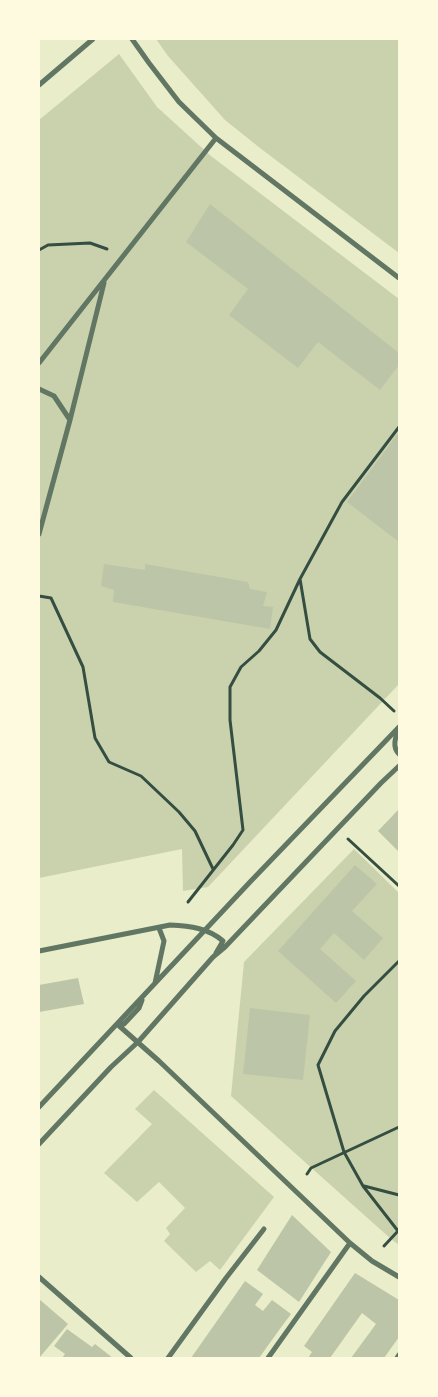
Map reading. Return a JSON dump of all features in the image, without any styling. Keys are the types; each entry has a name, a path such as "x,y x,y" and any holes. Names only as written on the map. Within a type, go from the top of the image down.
{"street":[{"path":"39,85 93,39"},
{"path":"127,39 134,41 179,102 216,138 399,278"},
{"path":"39,364 216,138"},
{"path":"39,534 105,279"},
{"path":"39,389 54,396 70,420"},
{"path":"399,728 395,739 396,751 399,754"},
{"path":"39,1107 253,878 399,728"},
{"path":"213,957 226,947 399,766"},
{"path":"39,951 170,925 193,926 217,936 223,941 213,957 138,1042 111,1067 39,1144"},
{"path":"155,984 164,941 159,928"},
{"path":"117,1024 159,1061 350,1243 372,1261 399,1277"},
{"path":"168,1358 264,1229"},
{"path":"268,1358 350,1243"},
{"path":"39,1277 131,1358"}],"path":[{"path":"39,250 48,244 90,243 107,249"},
{"path":"188,902 243,830 230,720 230,687 241,667 259,651 276,630 300,579 342,502 399,427"},
{"path":"300,579 310,639 320,652 394,711"},
{"path":"39,596 51,598 83,667 96,738 109,762 141,776 180,812 195,831 213,870"},
{"path":"348,839 399,886"},
{"path":"384,1246 398,1231 363,1186 344,1152 318,1065 335,1031 364,996 399,961"},
{"path":"307,1174 311,1168 399,1127"},
{"path":"363,1186 399,1195"}],"green space":[{"path":"156,39 399,39 399,253 225,120 168,56"},
{"path":"119,54 157,107 211,156 399,299 399,684 208,887 183,891 182,849 39,878 39,120"},
{"path":"354,849 399,893 399,1245 231,1096 244,962"},
{"path":"154,1090 274,1197 220,1270 210,1261 196,1272 164,1241 170,1234 166,1228 185,1208 159,1182 137,1202 104,1173 152,1124 135,1109"}],"building":[{"path":"210,204 399,353 399,365 380,390 318,342 298,368 229,315 248,289 186,242"},
{"path":"399,432 399,542 347,502"},
{"path":"104,564 145,570 145,564 248,582 250,589 267,592 263,606 273,607 270,629 113,602 114,590 101,586"},
{"path":"399,809 399,852 378,831"},
{"path":"355,865 377,884 352,911 383,938 364,960 334,933 320,949 356,981 336,1003 278,951"},
{"path":"78,978 84,1004 39,1012 39,985"},
{"path":"250,1008 310,1015 303,1080 243,1074"},
{"path":"292,1215 331,1252 299,1302 257,1270"},
{"path":"355,1273 399,1300 399,1337 384,1358 351,1358 376,1324 362,1313 330,1358 308,1358 312,1352 304,1346"},
{"path":"245,1281 263,1294 255,1305 263,1311 272,1300 291,1314 259,1358 191,1358"},
{"path":"39,1299 68,1324 39,1358"},
{"path":"67,1329 92,1347 95,1344 113,1358 62,1358 65,1354 54,1346"}]}
